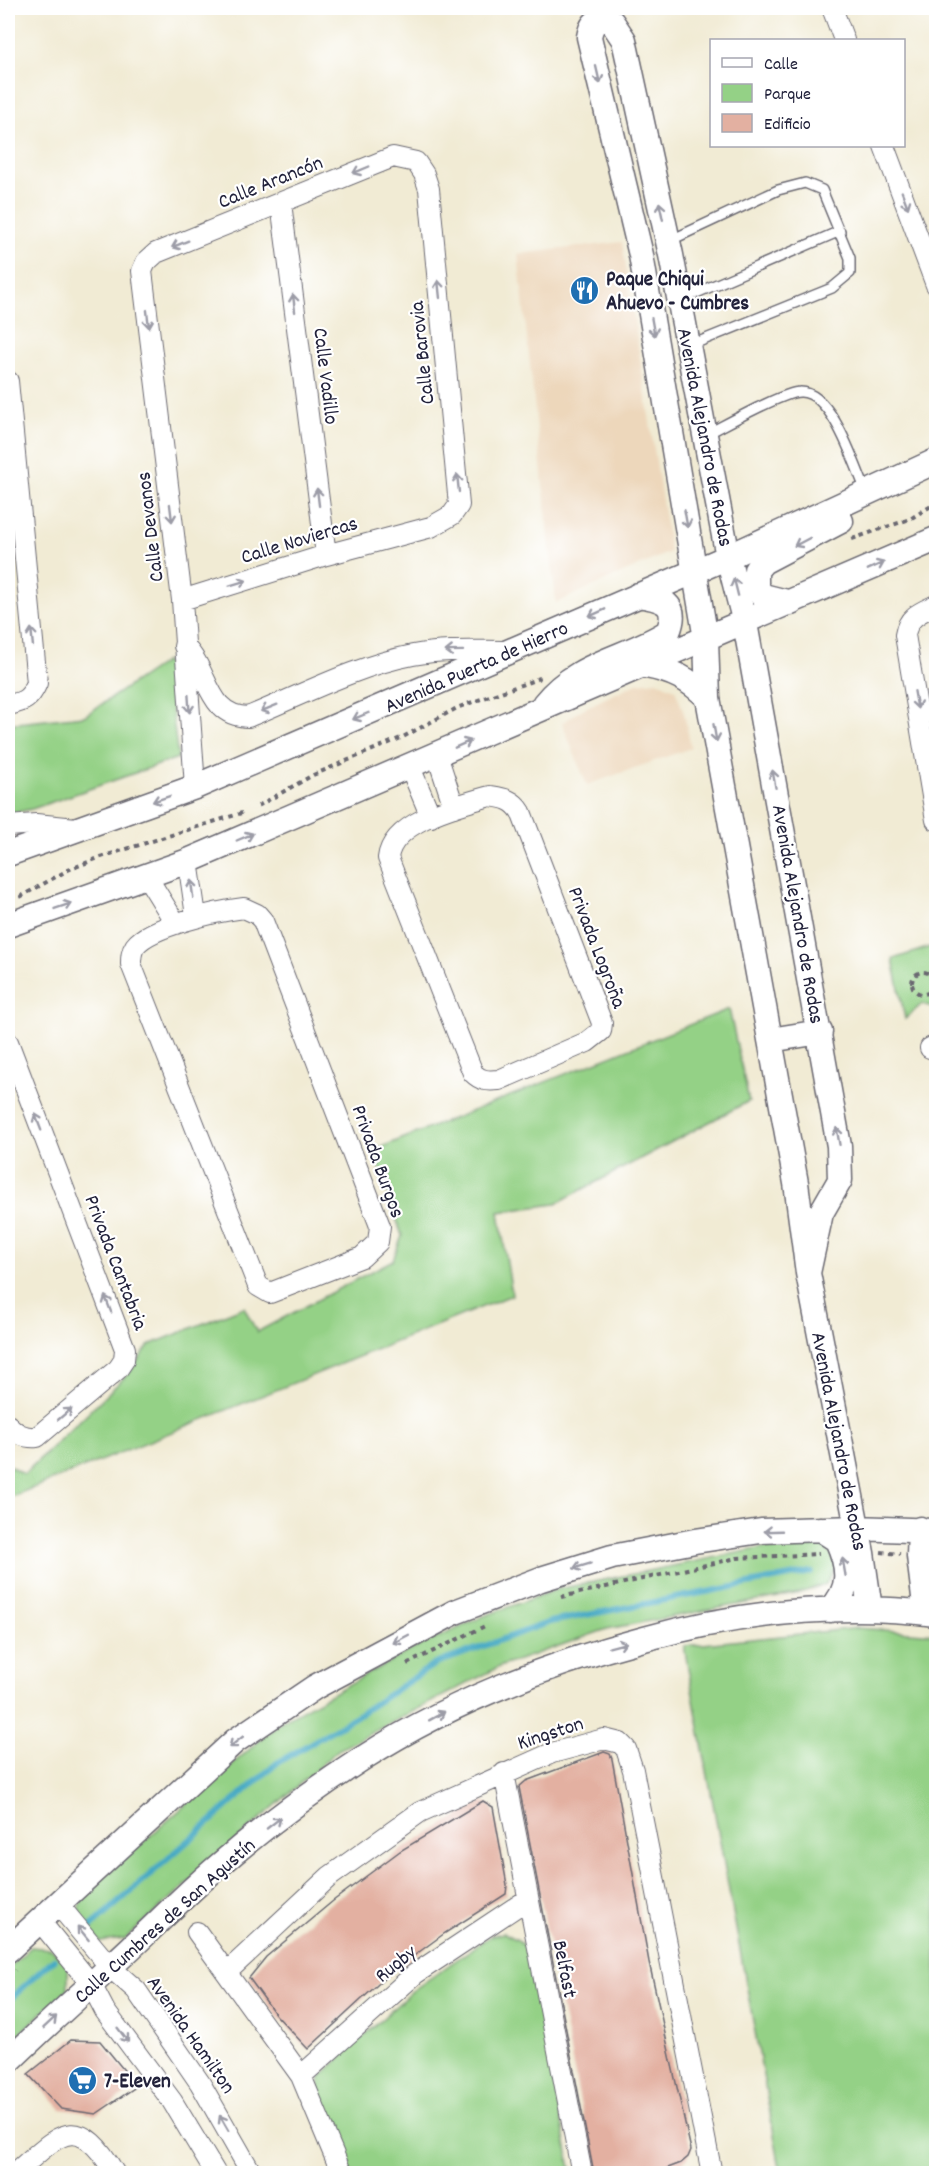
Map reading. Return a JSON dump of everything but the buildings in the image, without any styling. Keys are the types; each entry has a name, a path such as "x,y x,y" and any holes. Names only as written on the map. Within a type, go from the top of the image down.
{"street":[{"path":"832,8 844,39"},
{"name":"Avenida Alejandro de Rodas","path":"808,1273 821,1213 840,1180 841,1166 820,1032 745,623 728,557 668,241 624,40 612,22 605,18 597,20 591,28 589,37 640,255 706,639 708,698 796,1182 808,1273 857,1527 870,1609"},
{"path":"884,147 936,285"},
{"name":"Calle Arancón","path":"146,262 156,253 393,157 416,162"},
{"name":"Calle Barovia","path":"416,162 424,174 429,189 460,495 459,505 452,515 431,527"},
{"name":"Calle Vadillo","path":"281,203 326,555"},
{"name":"Calle Devanos","path":"146,262 142,271 182,600 195,787"},
{"path":"8,381 37,683 32,694 24,702 8,705"},
{"name":"Avenida Puerta de Hierro","path":"8,854 195,787 728,557 936,461"},
{"path":"791,603 763,596 756,587 756,570 763,562 849,517 875,489"},
{"name":"Calle Noviercas","path":"182,600 326,555 431,527"},
{"path":"8,925 188,861 935,542"},
{"path":"538,711 556,688 571,676 668,632 673,621 670,608 660,597 638,595"},
{"path":"936,605 916,614 909,621 905,635 936,820"},
{"path":"184,646 201,667 220,708 227,714 248,717 375,665 413,655 448,650 512,652"},
{"path":"646,666 670,670 691,681 708,698"},
{"path":"437,755 454,807"},
{"path":"410,766 431,817"},
{"name":"Privada Logroña","path":"490,796 507,798 516,804 602,1023 600,1031 586,1042 499,1080 480,1079 473,1072 388,858 393,842 404,830 431,817 490,796"},
{"path":"8,826 36,824 76,828"},
{"path":"188,861 196,916"},
{"path":"147,877 176,924"},
{"name":"Privada Burgos","path":"244,908 256,914 263,921 380,1226 378,1242 362,1257 282,1290 270,1293 258,1286 131,964 134,947 143,938 176,924 196,916 244,908"},
{"path":"770,1040 820,1032"},
{"name":"Privada Cantabria","path":"8,1042 124,1349 124,1360 118,1369 37,1437 27,1438 16,1433 8,1425"},
{"path":"796,1182 803,1191 813,1194 833,1192"},
{"path":"8,1950 235,1741 315,1687 455,1612 541,1579 612,1557 761,1531 857,1527 928,1530 919,1556 931,1613"},
{"path":"820,1529 837,1540 847,1580 841,1599 830,1610"},
{"name":"Calle Cumbres de San Agustín","path":"8,2062 217,1867 314,1792 364,1757 450,1709 517,1678 589,1653 692,1626 830,1610 870,1609 931,1613"},
{"name":"Kingston","path":"228,1971 329,1877 420,1812 552,1753 604,1739 620,1743 626,1749 640,1803 708,2172"},
{"name":"Belfast","path":"504,1773 582,2174"},
{"name":"Rugby","path":"301,2076 415,1974 528,1899"},
{"name":"Avenida Hamilton","path":"57,1903 110,1967 136,1990 201,2083 252,2174"},
{"path":"39,1920 91,1984 105,2011 172,2101 216,2174"},
{"path":"197,1932 228,1971 301,2076 342,2174"},
{"path":"14,2174 57,2137 66,2133 86,2138 96,2147 115,2174"}],"lane":[{"path":"668,241 778,190 805,183 822,190 850,258 850,273 832,288 688,346"},
{"path":"680,300 840,231"},
{"path":"705,435 771,403 800,392 816,397 831,412 875,489"}],"path":[{"path":"847,541 910,519 936,503"},
{"path":"255,807 313,775 403,737 459,707 544,676"},
{"path":"18,898 68,870 101,857 248,811"},
{"path":"929,974 934,981 934,991 923,995 918,993 912,985 912,980 919,973 929,974 936,971"}],"shaded area":[{"path":"622,242 670,552 556,603 518,254"},
{"path":"657,681 675,689 684,713 691,748 587,785 562,723 583,709 637,683"}],"green space":[{"path":"166,661 178,758 32,809 8,814 8,724 84,716"},
{"path":"936,945 936,1008 922,1004 905,1019 893,959"},
{"path":"729,1009 749,1101 555,1204 499,1212 512,1295 8,1498 8,1465 24,1474 129,1373 149,1345 244,1307 257,1332 393,1260 402,1236 374,1150"},
{"path":"817,1537 839,1563 826,1584 800,1593 607,1629 499,1667 338,1750 125,1939 100,1942 82,1923 79,1906 88,1890 282,1721 409,1651 484,1616 558,1589"},
{"path":"858,1628 936,1634 936,2173 781,2173 684,1646"},
{"path":"504,1933 518,1940 527,1950 572,2173 350,2173 318,2091 320,2077 412,1991 492,1935"},
{"path":"31,1947 51,1949 68,1964 68,1989 8,2044 8,1969"}],"waterway":[{"path":"87,1930 277,1763 353,1718 435,1664 550,1622 811,1572"},
{"path":"8,2001 54,1959"}],"place":[{"name":"Paque Chiqui Ahuevo - Cumbres","path":"585,290"},
{"name":"7-Eleven","path":"83,2080"}]}
